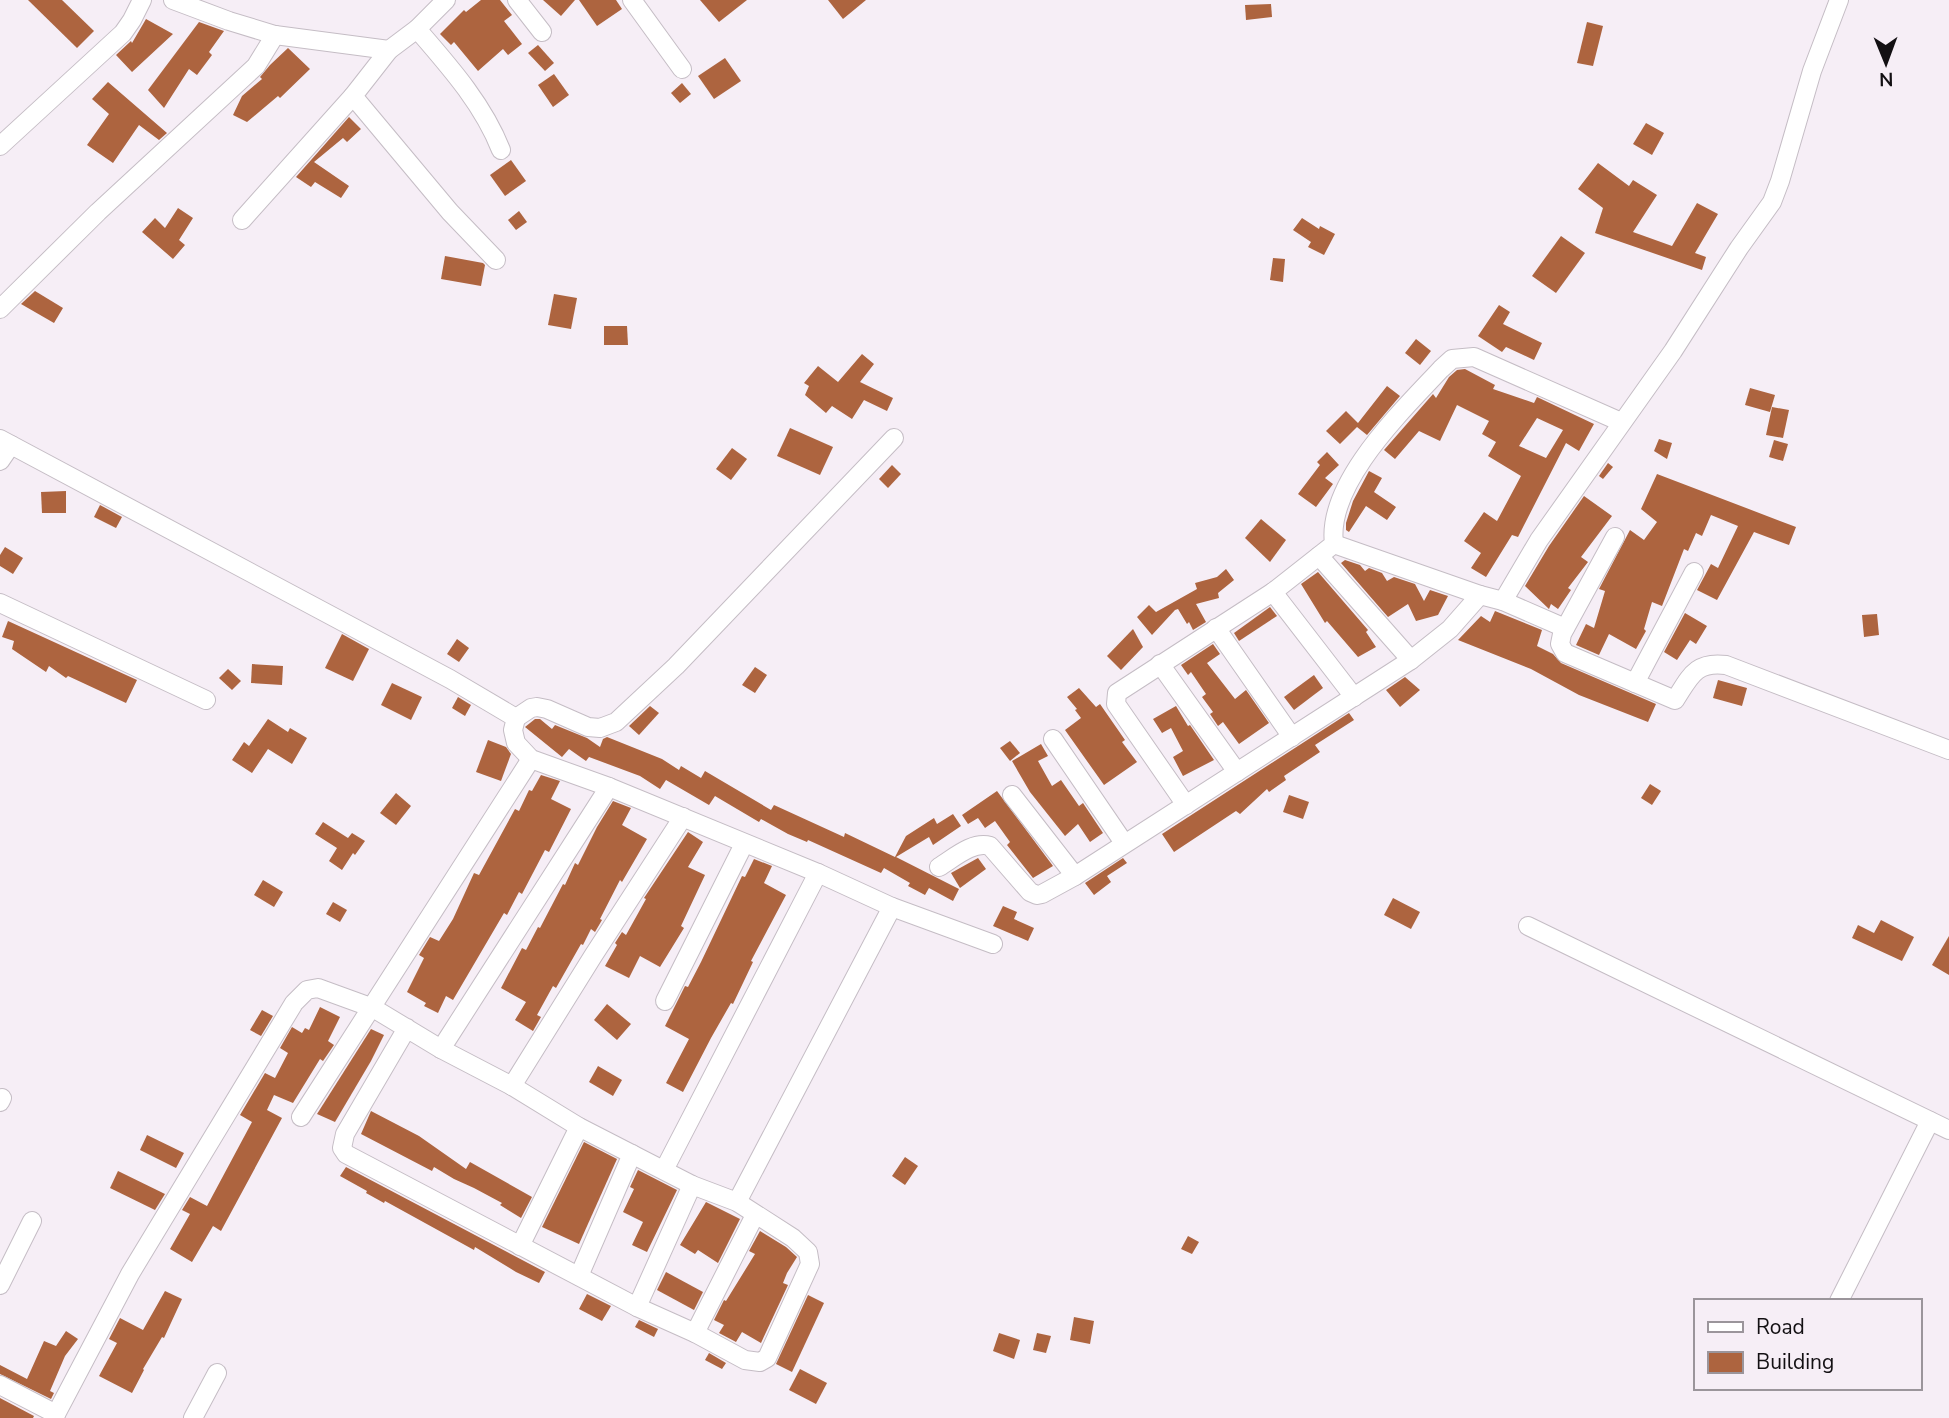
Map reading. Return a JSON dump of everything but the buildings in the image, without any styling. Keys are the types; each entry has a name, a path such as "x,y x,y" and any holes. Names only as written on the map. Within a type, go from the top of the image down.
{"street":[{"path":"0,146 123,33 142,0"},
{"path":"173,0 275,35 389,50"},
{"path":"242,220 353,96 389,50 446,0"},
{"path":"517,0 542,32"},
{"path":"632,0 682,69"},
{"path":"1503,601 1539,540 1673,351 1772,202 1812,71 1839,0"},
{"path":"416,29 469,92 501,150"},
{"path":"0,309 98,212 256,66 275,35"},
{"path":"353,96 450,212 496,260"},
{"path":"1186,805 1116,704 1117,694 1273,592 1334,544 1335,522 1350,481 1377,438 1452,359 1474,357 1621,422"},
{"path":"894,438 676,666 616,722 600,728 588,727 537,707 516,718 513,730 516,743 531,760 609,787 744,845 818,873 892,907 993,944"},
{"path":"0,461 5,442 438,672 516,718"},
{"path":"1615,537 1565,628 1560,644 1565,653 1675,700 1691,675 1699,668 1706,664 1726,664 1949,750"},
{"path":"1334,544 1503,601 1565,628"},
{"path":"1319,556 1411,660"},
{"path":"1635,683 1694,572"},
{"path":"1273,592 1354,697"},
{"path":"939,867 973,847 985,844 990,846 1030,892 1037,895 1075,876 1411,660 1450,629 1480,595"},
{"path":"0,603 206,701"},
{"path":"1216,628 1292,737"},
{"path":"1160,664 1237,772"},
{"path":"1053,739 1124,843"},
{"path":"300,1117 531,760"},
{"path":"441,1049 609,787"},
{"path":"1012,795 1075,876"},
{"path":"512,1086 683,817"},
{"path":"665,1001 744,845"},
{"path":"664,1170 818,873"},
{"path":"737,1202 892,907"},
{"path":"1528,926 1949,1130"},
{"path":"0,1385 55,1416 130,1274 294,1003 307,990 318,988 373,1008 579,1127 692,1185 737,1202 793,1238 808,1252 811,1261 767,1358 761,1362 745,1360 695,1333 637,1307 346,1154 342,1147 345,1134 407,1028"},
{"path":"1840,1299 1930,1121"},
{"path":"520,1246 579,1127"},
{"path":"579,1276 632,1154"},
{"path":"637,1307 692,1185"},
{"path":"695,1333 755,1215"},
{"path":"0,1285 32,1221"},
{"path":"194,1418 217,1373"}]}
